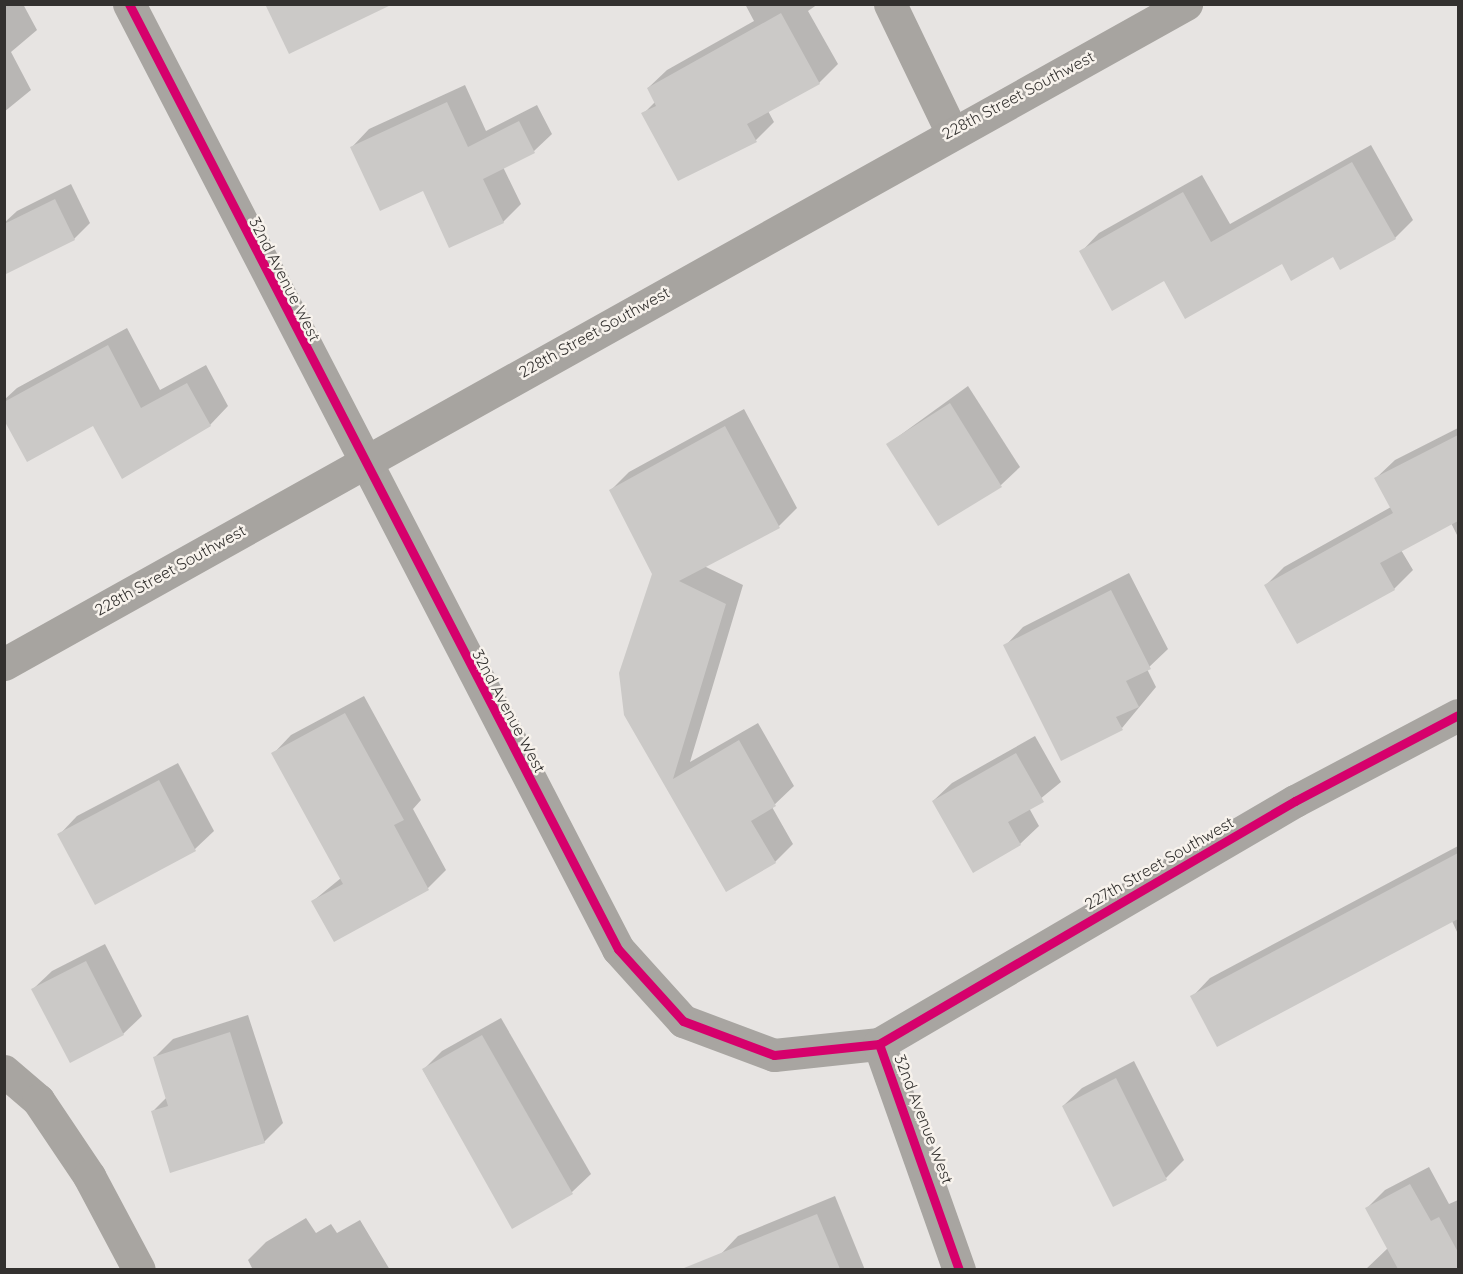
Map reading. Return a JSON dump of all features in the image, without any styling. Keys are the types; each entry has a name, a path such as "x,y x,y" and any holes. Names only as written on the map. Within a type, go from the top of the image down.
{"main road":[{"name":"228th Street Southwest","path":"4,664 951,131 1185,4"}],"street":[{"name":"32nd Avenue West","path":"129,4 362,464 618,949 682,1021 774,1055 879,1044 959,1269"},
{"path":"890,4 951,131"},
{"name":"227th Street Southwest","path":"879,1044 1295,801 1458,715"},
{"path":"4,1071 38,1100 89,1176 139,1269"}],"building":[{"path":"265,4 393,4 289,54"},
{"path":"781,13 820,84 747,124 757,142 678,181 641,113 656,106 647,88"},
{"path":"447,102 468,147 519,121 535,153 483,179 504,223 449,248 423,191 380,211 350,147"},
{"path":"1352,162 1396,239 1340,270 1333,257 1291,281 1282,264 1185,319 1164,281 1112,311 1079,251 1183,192 1211,242"},
{"path":"55,199 75,240 4,275 4,224"},
{"path":"108,345 141,408 187,383 211,426 122,479 93,426 27,462 4,420 4,402"},
{"path":"950,403 1002,487 938,526 886,444"},
{"path":"725,426 780,528 679,581 726,604 673,779 739,740 776,806 751,821 776,863 726,892 624,715 619,673 652,574 609,490"},
{"path":"1458,435 1458,521 1380,563 1395,590 1297,644 1264,585 1393,513 1374,478"},
{"path":"1111,590 1151,669 1126,681 1139,707 1116,717 1123,730 1061,761 1003,645"},
{"path":"345,713 404,820 394,825 429,890 334,942 311,901 343,884 271,753"},
{"path":"1016,753 1044,802 1008,822 1021,845 973,873 932,801"},
{"path":"159,780 196,851 95,905 57,834"},
{"path":"1458,853 1458,919 1217,1047 1190,996"},
{"path":"86,961 124,1035 70,1063 31,989"},
{"path":"230,1032 265,1143 170,1173 151,1111 168,1106 153,1057"},
{"path":"482,1035 573,1194 512,1229 422,1069"},
{"path":"1116,1078 1167,1180 1113,1207 1062,1106"},
{"path":"1410,1184 1431,1221 1439,1217 1458,1252 1458,1269 1398,1269 1365,1208"},
{"path":"817,1214 840,1269 684,1269 684,1268"}],"cycle path":[{"path":"129,4 618,949 683,1021 774,1055 879,1044 959,1270"},
{"path":"879,1044 1295,801 1458,715"}]}
